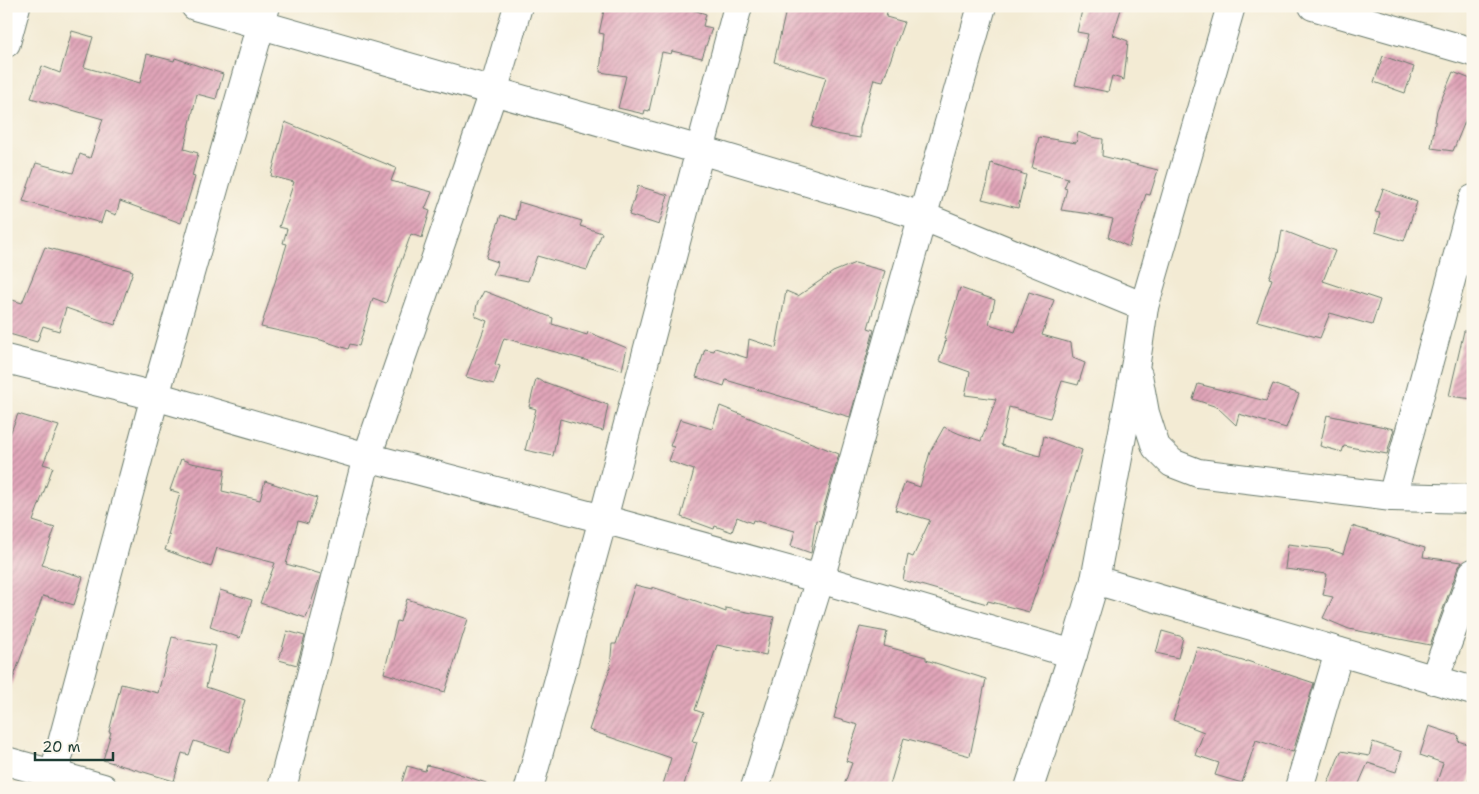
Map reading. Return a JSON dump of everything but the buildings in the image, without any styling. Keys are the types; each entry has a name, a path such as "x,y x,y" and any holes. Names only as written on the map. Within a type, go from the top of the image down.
{"street":[{"path":"6,43 16,6"},
{"path":"195,6 264,16 493,92 700,150 922,216 1144,306"},
{"path":"282,788 367,458 493,92 518,6"},
{"path":"529,788 603,519 738,6"},
{"path":"755,788 820,579 982,6"},
{"path":"1029,788 1095,580 1136,362 1144,306 1231,6"},
{"path":"1313,6 1473,52"},
{"path":"52,781 155,396 264,16"},
{"path":"1392,497 1473,199"},
{"path":"6,359 155,396 367,458 603,519 820,579 1073,654"},
{"path":"1136,362 1145,413 1156,447 1172,463 1198,473 1392,497 1473,499"},
{"path":"1434,680 1473,573"},
{"path":"1095,580 1473,691"},
{"path":"1299,788 1339,652"},
{"path":"6,761 52,781 102,788"}]}
